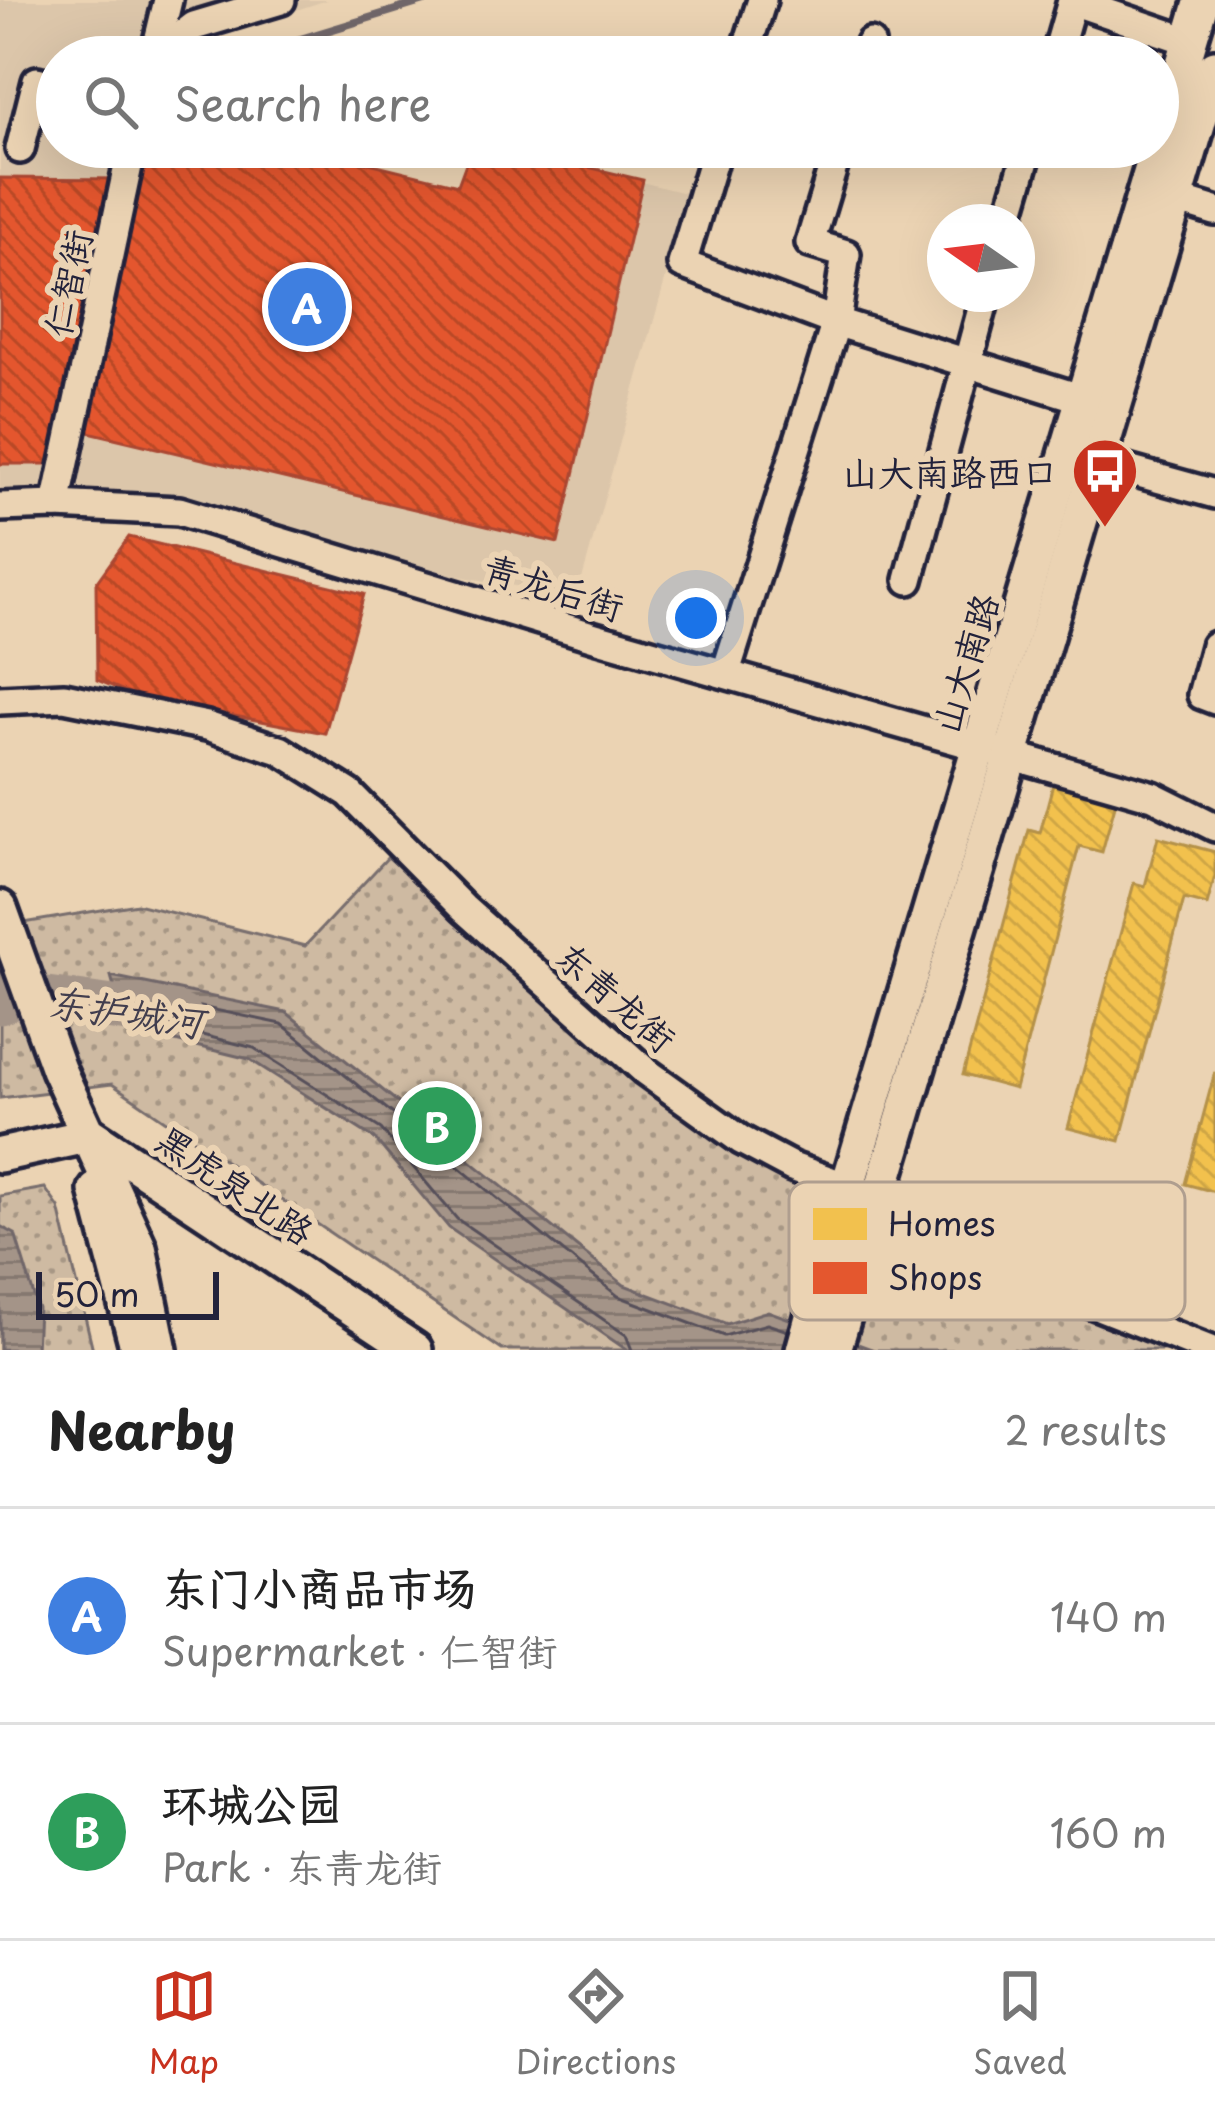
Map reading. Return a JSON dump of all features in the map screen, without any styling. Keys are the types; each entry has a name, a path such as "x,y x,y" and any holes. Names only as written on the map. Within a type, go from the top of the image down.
{"main road":[{"name":"山大南路","path":"1179,78 1202,0"},
{"name":"山大南路","path":"995,749 1099,462 1215,67"},
{"name":"山大南路","path":"866,1182 995,749 1083,400 1152,168"},
{"path":"6,923 53,1056 139,1246 160,1350"},
{"path":"0,1155 91,1135"},
{"path":"91,1135 91,1170 138,1350"},
{"name":"黑虎泉北路","path":"91,1135 415,1350"},
{"name":"山大南路","path":"803,1350 814,1320"},
{"name":"山大南路","path":"834,1350 839,1320"}],"street":[{"path":"159,36 168,0"},
{"path":"181,36 194,26 280,0"},
{"path":"751,36 762,0"},
{"path":"1062,36 1072,1 1175,36"},
{"path":"1179,37 1190,41"},
{"path":"20,149 36,85"},
{"name":"仁智街","path":"56,506 128,168"},
{"path":"711,168 682,264 836,322 1083,400"},
{"path":"726,672 836,322 845,254 810,243 833,168"},
{"path":"1012,204 1023,168"},
{"path":"1176,199 1215,212"},
{"path":"909,580 981,312"},
{"path":"1099,462 1215,494"},
{"name":"青龙后街","path":"0,507 179,511 596,637 1153,796 1215,827"},
{"path":"1215,646 1202,695 1215,700"},
{"name":"东青龙街","path":"0,700 64,697 207,726 280,750 349,793 463,908 645,1071 741,1140 825,1182"},
{"name":"东青龙街","path":"1135,1320 1210,1350"}],"shaded area":[{"path":"0,0 327,0 218,36 36,36 36,168 389,168 457,185 464,168 586,168 689,194 577,597 56,505 0,510"},
{"path":"388,857 732,1154 799,1182 789,1182 789,1320 1126,1320 1212,1350 502,1350 112,1084 0,1098 0,927 137,904 305,946"},
{"path":"45,1188 59,1208 93,1350 0,1350 0,1196"}],"water":[{"path":"111,976 286,1012 624,1285 727,1324 768,1311 874,1350 627,1350 449,1228 375,1139 249,1059 126,1029"},
{"path":"0,1226 15,1234 38,1309 36,1350 0,1349"}],"building: Homes":[{"path":"1053,784 1116,801 1102,852 1079,846 1015,1089 963,1075 1029,830 1040,833"},
{"path":"1158,837 1215,852 1215,876 1207,905 1184,899 1120,1141 1068,1128 1134,883 1145,886"},
{"path":"1215,1072 1215,1192 1185,1184"}],"building: Shops":[{"path":"127,168 389,168 458,185 464,168 592,168 643,180 558,543 72,428 65,464 0,464 0,178 125,179"},
{"path":"129,537 364,594 325,733 144,699 97,680 96,583"}],"waterway":[{"path":"311,36 428,0"},
{"name":"东护城河","path":"0,1002 17,995 180,1017"}],"place":[{"name":"东门小商品市场","path":"307,307"},
{"name":"山大南路西口","path":"1105,530"},
{"name":"环城公园","path":"437,1126"}]}
